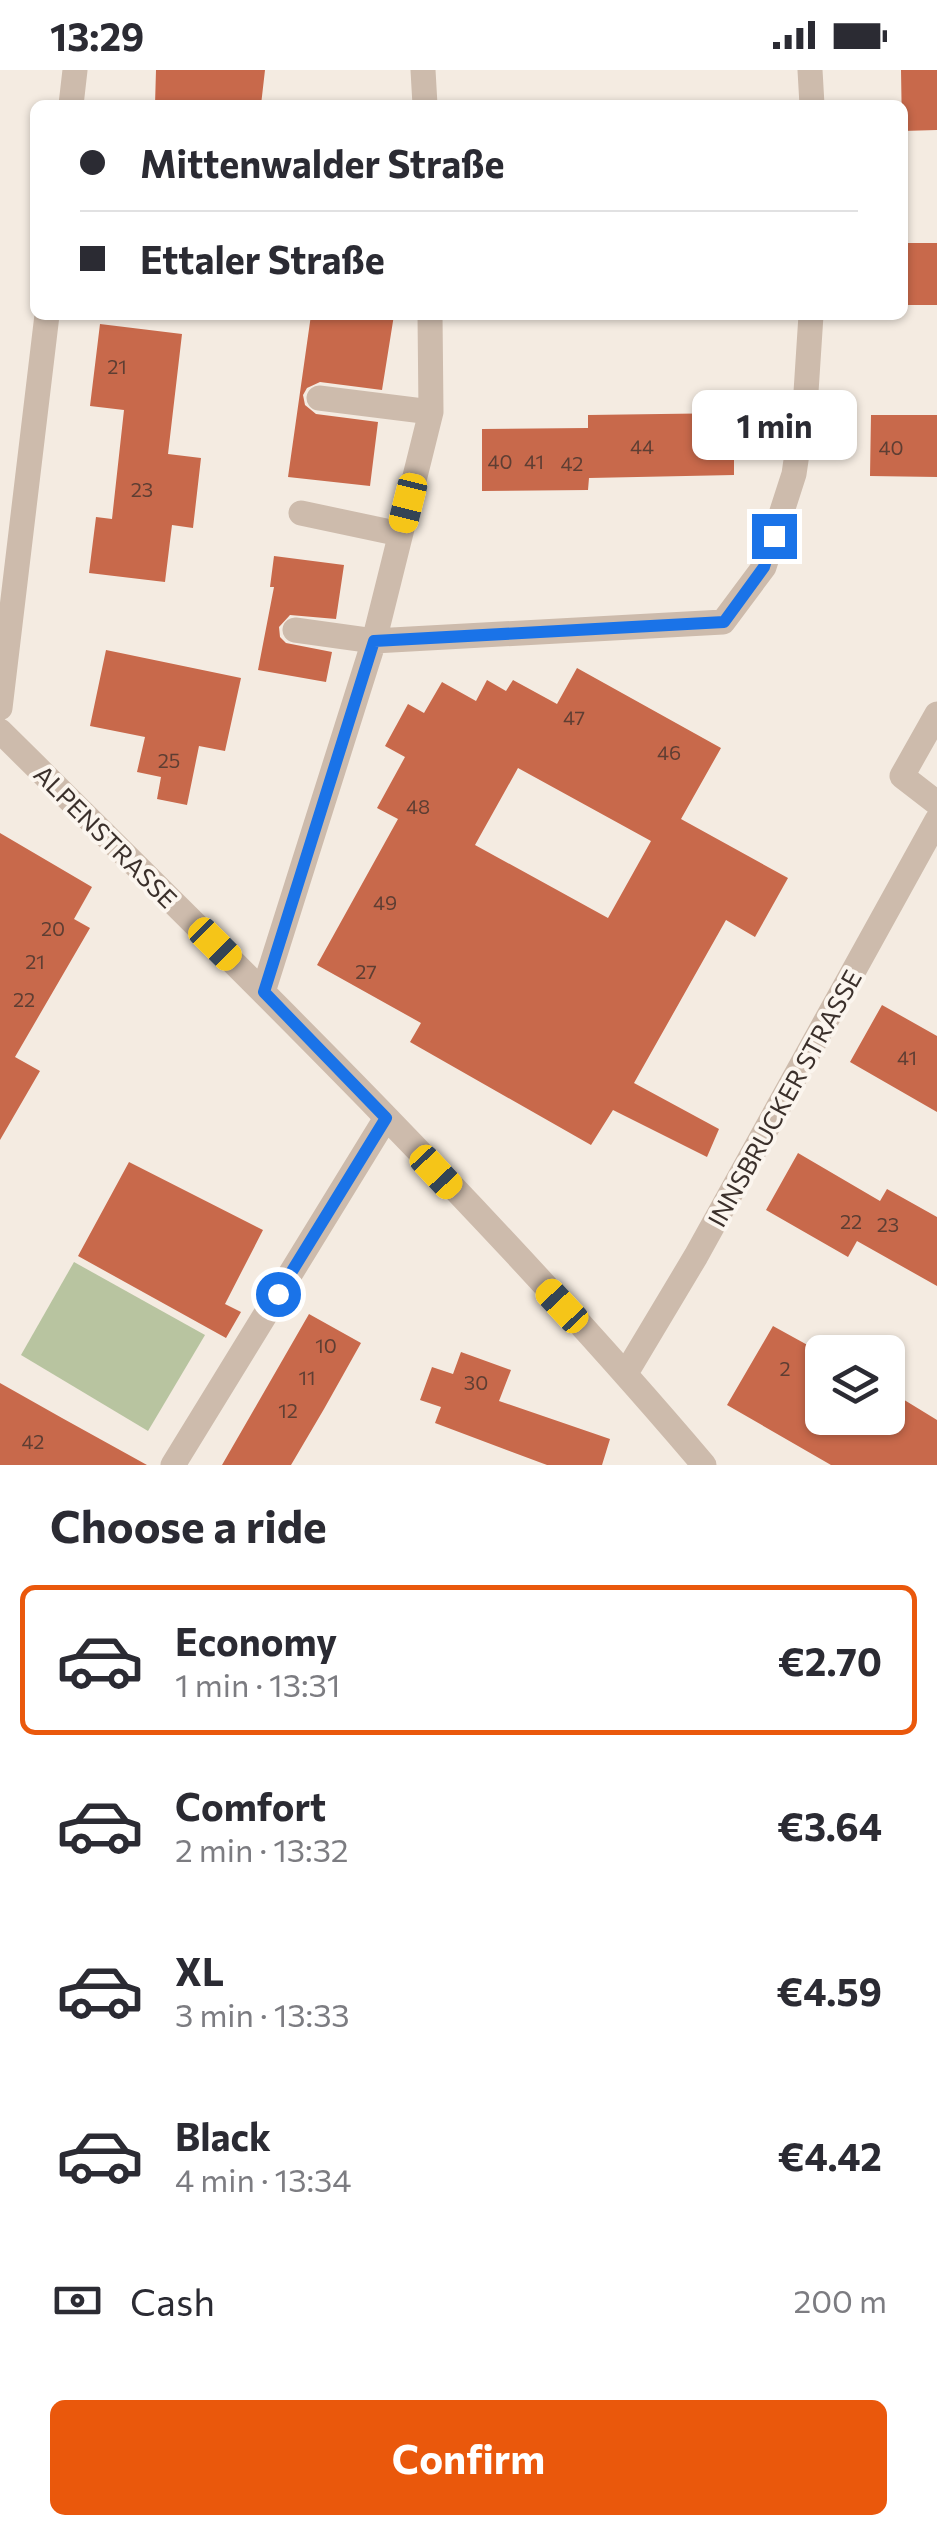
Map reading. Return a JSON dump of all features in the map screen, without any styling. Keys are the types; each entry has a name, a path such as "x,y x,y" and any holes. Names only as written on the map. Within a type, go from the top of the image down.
{"street":[{"path":"72,100 75,70"},
{"path":"423,70 424,100"},
{"path":"810,70 812,100"},
{"path":"0,708 46,320"},
{"path":"264,992 374,641 430,412 430,320"},
{"path":"295,630 374,641 724,622 764,567 794,474 806,392 811,320"},
{"path":"319,398 430,412"},
{"path":"301,513 400,534"},
{"path":"937,714 902,776 937,803"},
{"name":"ALPENSTRASSE","path":"0,731 386,1118 626,1373 704,1465"},
{"name":"INNSBRUCKER STRASSE","path":"626,1373 696,1256 937,820"},
{"path":"174,1465 386,1118"}],"green space":[{"path":"74,1262 205,1335 148,1431 21,1355"}],"building":[{"path":"156,70 265,70 262,100 155,100"},
{"path":"901,70 937,70 937,130 908,131 908,100 901,100"},
{"path":"908,243 937,243 937,305 908,305"},
{"path":"310,320 393,320 382,390 320,382 307,388 303,395 305,405 316,414 378,422 370,486 288,477"},
{"path":"100,324 182,334 168,454 201,458 193,528 172,525 165,582 89,573 96,517 112,519 124,410 90,406"},
{"path":"734,413 734,475 589,478 588,490 482,491 482,429 588,428 588,415"},
{"path":"871,415 937,415 937,477 870,476"},
{"path":"274,556 344,565 336,619 290,615 279,627 280,637 286,643 332,652 326,682 258,670 274,587 270,587"},
{"path":"106,650 241,678 225,751 199,746 187,805 157,799 161,777 137,772 145,737 90,726"},
{"path":"577,668 721,748 681,819 788,878 755,937 726,920 634,1083 719,1129 707,1157 613,1110 591,1145 410,1042 421,1023 317,965 398,819 377,808 405,757 385,746 408,704 424,713 442,682 476,701 487,680 506,691 513,680 557,704","holes":["518,768 651,841 608,918 475,845"]},
{"path":"0,833 92,887 74,919 90,928 15,1057 40,1071 0,1140"},
{"path":"882,1005 937,1036 937,1112 850,1062"},
{"path":"798,1153 880,1201 887,1189 937,1217 937,1286 857,1241 848,1257 766,1210"},
{"path":"129,1162 263,1230 225,1304 241,1312 226,1338 78,1256"},
{"path":"309,1314 361,1343 324,1409 291,1465 222,1465"},
{"path":"773,1326 805,1344 805,1435 905,1435 905,1400 937,1420 937,1465 831,1465 727,1405"},
{"path":"461,1352 511,1370 499,1401 610,1439 602,1465 547,1465 435,1423 441,1407 420,1400 432,1367 453,1374"},
{"path":"0,1383 62,1418 147,1465 0,1465"}],"route":[{"path":"278,1294 386,1118 264,992 374,641 724,622 764,567 774,536"}]}
